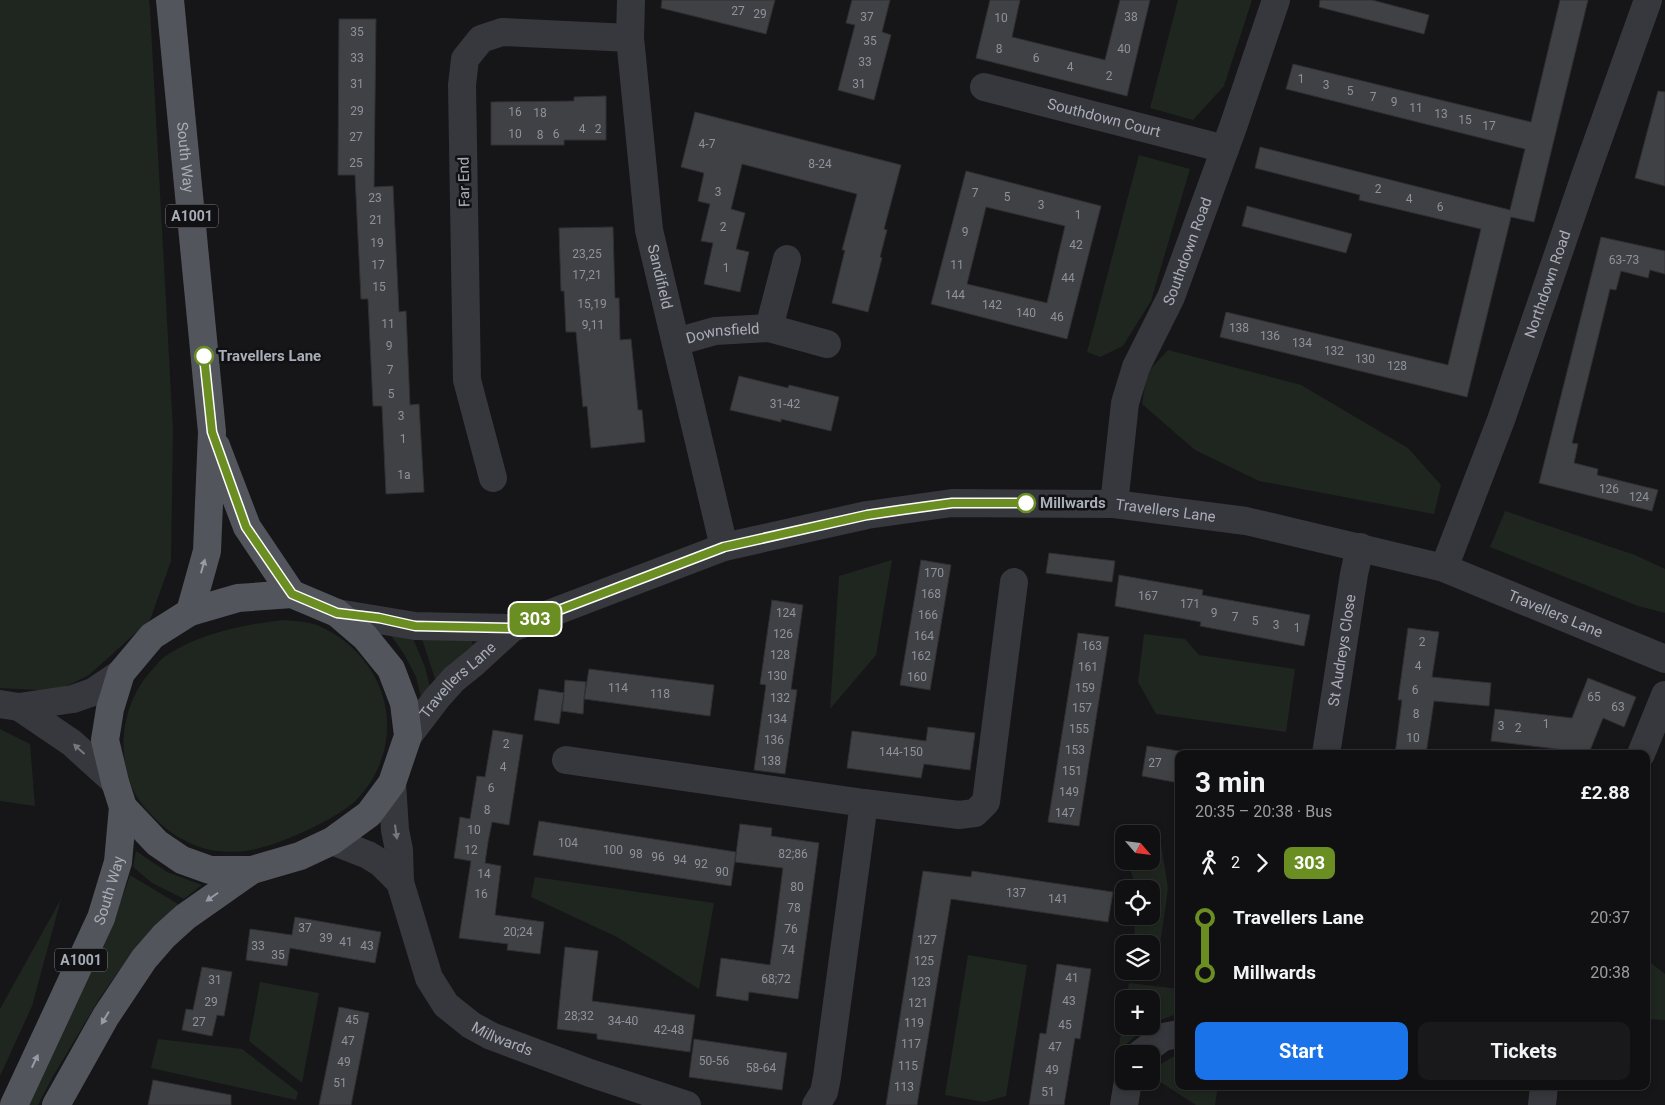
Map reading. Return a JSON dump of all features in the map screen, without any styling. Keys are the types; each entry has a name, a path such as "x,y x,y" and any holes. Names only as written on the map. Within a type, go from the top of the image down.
{"main road":[{"name":"South Way","path":"170,0 212,432 207,551 190,612"},
{"name":"South Way","path":"212,432 246,527 292,594"},
{"path":"292,594 337,613 365,636 391,669 404,703 408,736 392,783 369,814 332,841 300,856 252,870 210,870 182,860 157,843 123,807 105,740 110,709 120,673 152,636 190,612 238,598 292,594"},
{"name":"South Way","path":"14,1105 101,918 118,862 123,807"},
{"path":"56,1105 106,1016 149,954 164,936 185,917 252,870"}],"street":[{"name":"Sandifield","path":"631,0 630,38 649,230 724,547"},
{"name":"Southdown Road","path":"1114,504 1125,403 1136,367 1172,297 1276,0"},
{"name":"Northdown Road","path":"1444,568 1501,420 1648,0"},
{"name":"Far End","path":"493,478 467,380 462,85 465,59 481,39 502,32 630,38"},
{"name":"Southdown Court","path":"984,87 1225,148"},
{"name":"Downsfield","path":"769,328 787,259"},
{"name":"Downsfield","path":"676,342 716,331 769,328 828,344"},
{"name":"Travellers Lane","path":"408,736 436,698 454,679 512,628 724,547 867,515 952,503 1114,504 1246,521 1444,568 1665,659"},
{"name":"St Audreys Close","path":"1327,750 1354,574 1360,547"},
{"path":"566,760 959,816 975,813 986,802 1014,582"},
{"name":"Travellers Lane","path":"337,613 379,618 415,626 512,628"},
{"path":"10,705 73,699 94,692 120,673"},
{"path":"1643,750 1665,695"},
{"path":"10,705 72,743 115,782"},
{"name":"Millwards","path":"392,783 395,830 399,850 400,882 429,978 446,1005 471,1025 491,1036 687,1105"},
{"path":"816,1105 824,1092 828,1077 864,803"},
{"name":"Millwards","path":"332,841 368,855 381,864 400,882"},
{"path":"1152,1045 1163,1037 1175,1035"},
{"path":"1124,1105 1126,1090"},
{"path":"1542,1105 1544,1090"}],"shaded area":[{"path":"0,0 149,0 150,9 173,430 171,561 150,620 89,675 57,691 0,688"},
{"path":"1178,0 1252,0 1224,86 1193,120 1150,108"},
{"path":"1139,155 1190,169 1151,301 1123,346 1100,357 1087,352"},
{"path":"1168,350 1301,385 1408,448 1441,485 1434,514 1259,481 1195,450 1142,404 1147,373"},
{"path":"1505,511 1635,555 1665,569 1665,613 1638,606 1490,547"},
{"path":"892,560 876,655 830,709 839,576"},
{"path":"282,620 300,621 317,625 339,637 357,653 371,671 381,692 387,714 387,737 381,760 370,783 354,802 330,819 285,840 257,849 232,852 211,850 188,842 173,834 152,815 143,805 130,782 124,752 124,737 130,707 143,681 156,665 165,656 180,647 222,631"},
{"path":"390,634 412,636 425,667 430,687 422,701 416,677 404,654"},
{"path":"470,634 474,649 436,682 421,636"},
{"path":"1144,634 1185,639 1199,655 1295,669 1286,732 1156,714 1138,682"},
{"path":"0,729 30,744 35,806 0,801"},
{"path":"1161,843 1168,889 1160,944 1160,935 1134,935 1135,925 1160,925 1160,880 1133,880 1131,870 1160,870"},
{"path":"136,851 167,872 202,885 184,899 152,883 133,867"},
{"path":"130,875 178,904 140,942 101,996 38,1105 27,1105 124,893"},
{"path":"535,877 714,903 699,989 617,937 531,897"},
{"path":"61,899 32,1006 0,1076 0,1009"},
{"path":"968,955 1027,965 1006,1096 984,1102 945,1095"},
{"path":"1650,963 1665,974 1665,1020 1650,1019"},
{"path":"260,982 319,993 302,1083 249,1041"},
{"path":"1129,983 1175,989 1175,1015 1160,1020 1160,990 1128,990"},
{"path":"1121,1035 1136,1035 1126,1045 1119,1045"},
{"path":"158,1039 242,1049 298,1092 296,1100 151,1068"},
{"path":"1175,1056 1175,1090 1217,1090 1215,1105 1196,1105 1160,1082 1160,1065"}],"building":[{"path":"662,0 775,0 766,34 661,8"},
{"path":"852,0 890,0 882,32 891,35 874,100 838,90 855,25 846,23"},
{"path":"990,0 1020,0 1012,37 1105,60 1120,0 1150,0 1127,96 976,58"},
{"path":"1320,0 1372,0 1429,15 1424,34 1319,7"},
{"path":"1560,0 1588,0 1534,222 1511,217 1467,397 1220,337 1226,312 1448,365 1481,229 1359,200 1360,195 1255,168 1260,147 1510,210 1525,149 1286,89 1293,64 1531,122"},
{"path":"339,19 376,19 374,187 393,186 399,312 406,311 410,405 419,404 424,492 386,494 382,406 373,406 368,299 361,299 355,175 338,175"},
{"path":"1658,91 1665,92 1665,186 1635,178"},
{"path":"606,96 606,140 564,140 564,145 491,145 491,102 574,101 574,97"},
{"path":"695,112 901,165 884,229 887,230 880,257 882,258 868,312 832,303 845,250 842,250 857,194 742,164 731,209 745,213 736,249 749,252 740,292 704,284 713,243 701,241 710,204 698,201 704,173 681,167"},
{"path":"966,171 1101,206 1067,339 931,304","holes":["986,207 1065,226 1047,303 967,284"]},
{"path":"1247,206 1352,234 1346,253 1242,226"},
{"path":"613,227 615,298 619,298 620,340 631,339 638,410 642,410 645,442 591,448 587,406 583,407 576,332 566,332 564,291 561,291 559,228"},
{"path":"1601,237 1665,251 1665,274 1650,270 1648,278 1621,271 1616,290 1610,289 1572,443 1578,444 1574,463 1598,469 1597,475 1658,490 1652,511 1539,483"},
{"path":"739,376 788,388 789,385 839,397 831,431 781,419 781,422 730,410"},
{"path":"1049,553 1115,561 1112,582 1046,573"},
{"path":"921,560 951,565 930,690 900,685"},
{"path":"1119,575 1203,590 1202,595 1310,615 1304,646 1200,626 1201,622 1115,606"},
{"path":"772,600 803,605 791,689 797,690 785,774 754,770 766,685 760,684"},
{"path":"1408,628 1439,632 1432,677 1491,683 1489,706 1434,701 1427,750 1396,750 1402,700 1398,700"},
{"path":"1078,633 1109,637 1079,826 1048,822"},
{"path":"589,669 714,685 710,716 584,699"},
{"path":"1588,678 1636,697 1624,727 1603,718 1590,750 1564,750 1491,741 1495,709 1572,718"},
{"path":"565,680 586,682 583,714 562,711 564,694 559,724 534,720 539,689 564,693"},
{"path":"928,727 975,733 970,770 924,764 921,778 847,768 852,731 926,741"},
{"path":"493,730 523,735 509,825 492,822 488,842 485,863 501,866 495,915 544,922 540,954 507,950 508,944 459,938 471,861 454,858 460,817 470,819 477,776 485,777"},
{"path":"1147,746 1175,750 1175,782 1142,776"},
{"path":"539,821 736,852 731,886 533,855"},
{"path":"740,824 772,828 771,836 819,843 798,999 749,992 748,1001 716,996 721,958 770,965 774,937 783,868 735,862"},
{"path":"923,871 971,877 972,871 1113,892 1108,922 951,899 917,1105 886,1105"},
{"path":"295,917 381,932 375,963 290,948 287,966 246,960 250,929 292,935"},
{"path":"565,947 598,951 592,1001 695,1015 690,1052 597,1039 597,1034 557,1029"},
{"path":"1057,964 1091,969 1080,1039 1075,1038 1064,1105 1029,1105 1040,1033 1046,1034"},
{"path":"202,967 232,972 224,1016 217,1015 212,1036 182,1030 186,1009 193,1010"},
{"path":"339,1007 369,1013 351,1105 319,1105"},
{"path":"694,1039 787,1053 782,1090 689,1077"},
{"path":"153,1080 231,1095 231,1105 148,1105"}],"bus line":[{"name":"303","path":"204,356 212,432 246,527 292,594 337,613 379,618 415,626 512,628 724,547 867,515 901,510 952,503 1026,503"}],"place":[{"name":"Travellers Lane","path":"204,356"},
{"name":"Millwards","path":"1026,503"}]}
